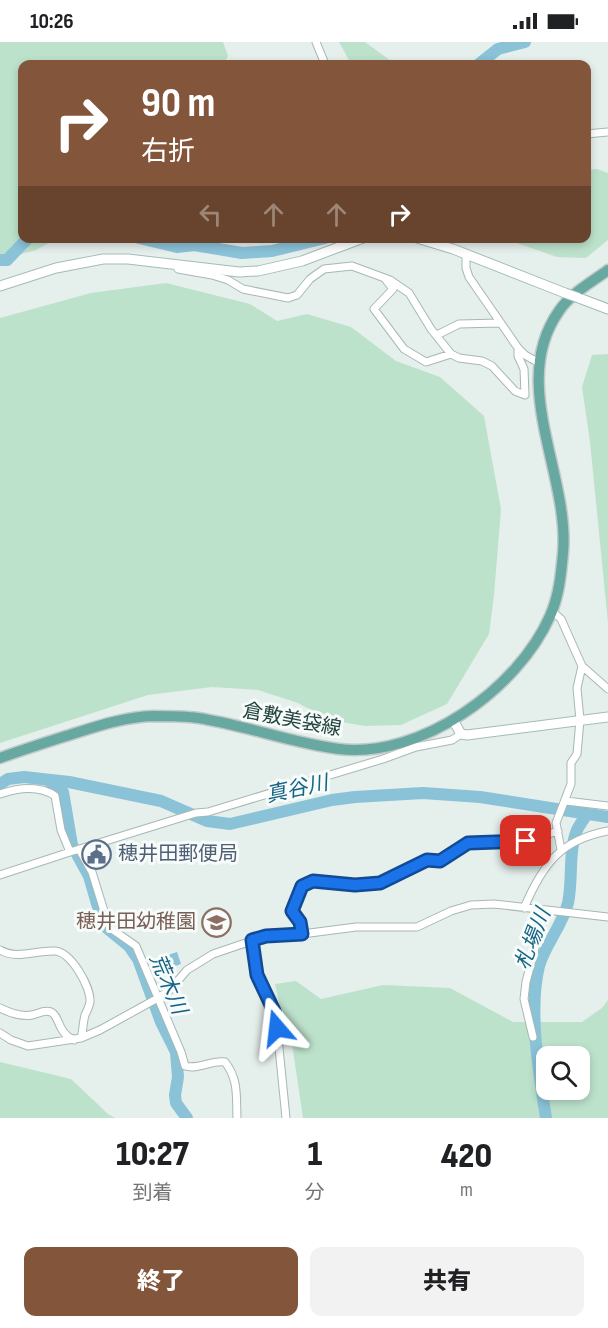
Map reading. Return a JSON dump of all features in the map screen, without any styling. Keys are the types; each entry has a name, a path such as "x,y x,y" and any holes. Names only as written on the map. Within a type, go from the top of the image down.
{"main road":[{"name":"倉敷美袋線","path":"0,758 116,720 151,716 196,718 341,749 390,747 453,720 491,692 513,672 536,643 560,589 564,543 560,506 539,394 538,363 544,340 558,312 568,300 608,270"}],"street":[{"path":"316,42 323,60"},
{"path":"591,134 608,132"},
{"path":"0,286 85,261 129,259 239,272 258,271 302,261 350,243"},
{"path":"431,243 608,309"},
{"path":"466,255 469,277 518,348 538,363"},
{"path":"151,261 173,268 212,275 228,280 243,289 288,298 297,295 310,279 324,269 352,266 384,278 410,292 436,335 451,354 459,358 482,361 492,366 515,391 525,395 524,369 518,356 518,348"},
{"path":"384,278 393,289 374,309 404,349 426,362 451,354"},
{"path":"436,335 459,324 500,323"},
{"path":"552,611 561,619 582,666 608,689"},
{"path":"561,850 556,823 566,801 571,784 571,763 577,754 580,720 577,688 582,666"},
{"path":"0,875 74,850 384,759 416,747 452,740 461,734 608,717"},
{"path":"453,720 461,734"},
{"path":"0,794 30,788 50,792 55,796 61,830 92,872 108,924 136,946 155,1000 182,1052 185,1066 192,1068 217,1061 225,1062 231,1069 238,1090 237,1118"},
{"path":"566,801 608,806"},
{"path":"302,934 300,922 292,911 302,886 313,881 355,885 380,883 427,860 440,861 468,843 526,841 558,831"},
{"path":"524,908 538,879 561,850 587,835 608,831"},
{"path":"0,1033 10,1040 28,1046 78,1039 100,1030 155,1000 170,990 187,970 213,954 266,936 356,927 417,927 451,911 471,905 608,917"},
{"path":"532,1037 525,999 526,982 545,910"},
{"path":"252,940 257,975 274,1011 286,1118"},
{"path":"0,950 9,955 56,951 70,958 90,996 90,1005 78,1039"},
{"path":"0,1008 20,1016 50,1012 55,1015 66,1036 78,1039"}],"green space":[{"path":"0,42 223,42 228,56 226,60 18,60 18,243 49,243 36,250 0,260"},
{"path":"339,42 365,42 390,60 349,60"},
{"path":"591,170 608,173 608,240 586,258 557,257 517,243 591,243"},
{"path":"166,283 250,304 277,321 307,314 351,327 396,361 440,377 484,416 501,509 489,634 447,704 401,725 365,726 329,720 298,703 258,690 212,687 148,695 0,743 0,318 91,293"},
{"path":"608,354 608,623 590,442 582,387 592,355"},
{"path":"296,981 321,999 383,985 450,988 513,1022 582,1022 602,1008 608,1000 608,1118 303,1118 290,1030 280,1006 275,984"},
{"path":"0,1062 71,1079 115,1118 0,1118"}],"water":[{"path":"177,952 181,964 158,972 153,960"}],"waterway":[{"path":"484,60 498,49 525,42"},
{"path":"0,260 7,260 23,243"},
{"path":"160,243 177,247 194,245 242,253 272,251 305,243"},
{"name":"真谷川","path":"0,784 8,779 24,777 69,782 161,801 207,821 230,824 332,800 423,793 480,797 608,817"},
{"name":"荒木川","path":"49,781 63,792 72,845 89,876 100,914 107,928 129,946 138,959 161,1022 176,1052 178,1077 176,1103 187,1118"},
{"name":"札場川","path":"546,1118 536,1042 534,1002 536,984 542,958 562,920 568,903 574,839 587,814"}],"place":[{"name":"穂井田郵便局","path":"97,854"},
{"name":"穂井田幼稚園","path":"217,922"}],"route":[{"path":"277,1028 274,1011 257,975 252,940 266,936 302,934 300,922 292,911 302,886 313,881 355,885 380,883 427,860 440,861 468,843 526,841"}]}
